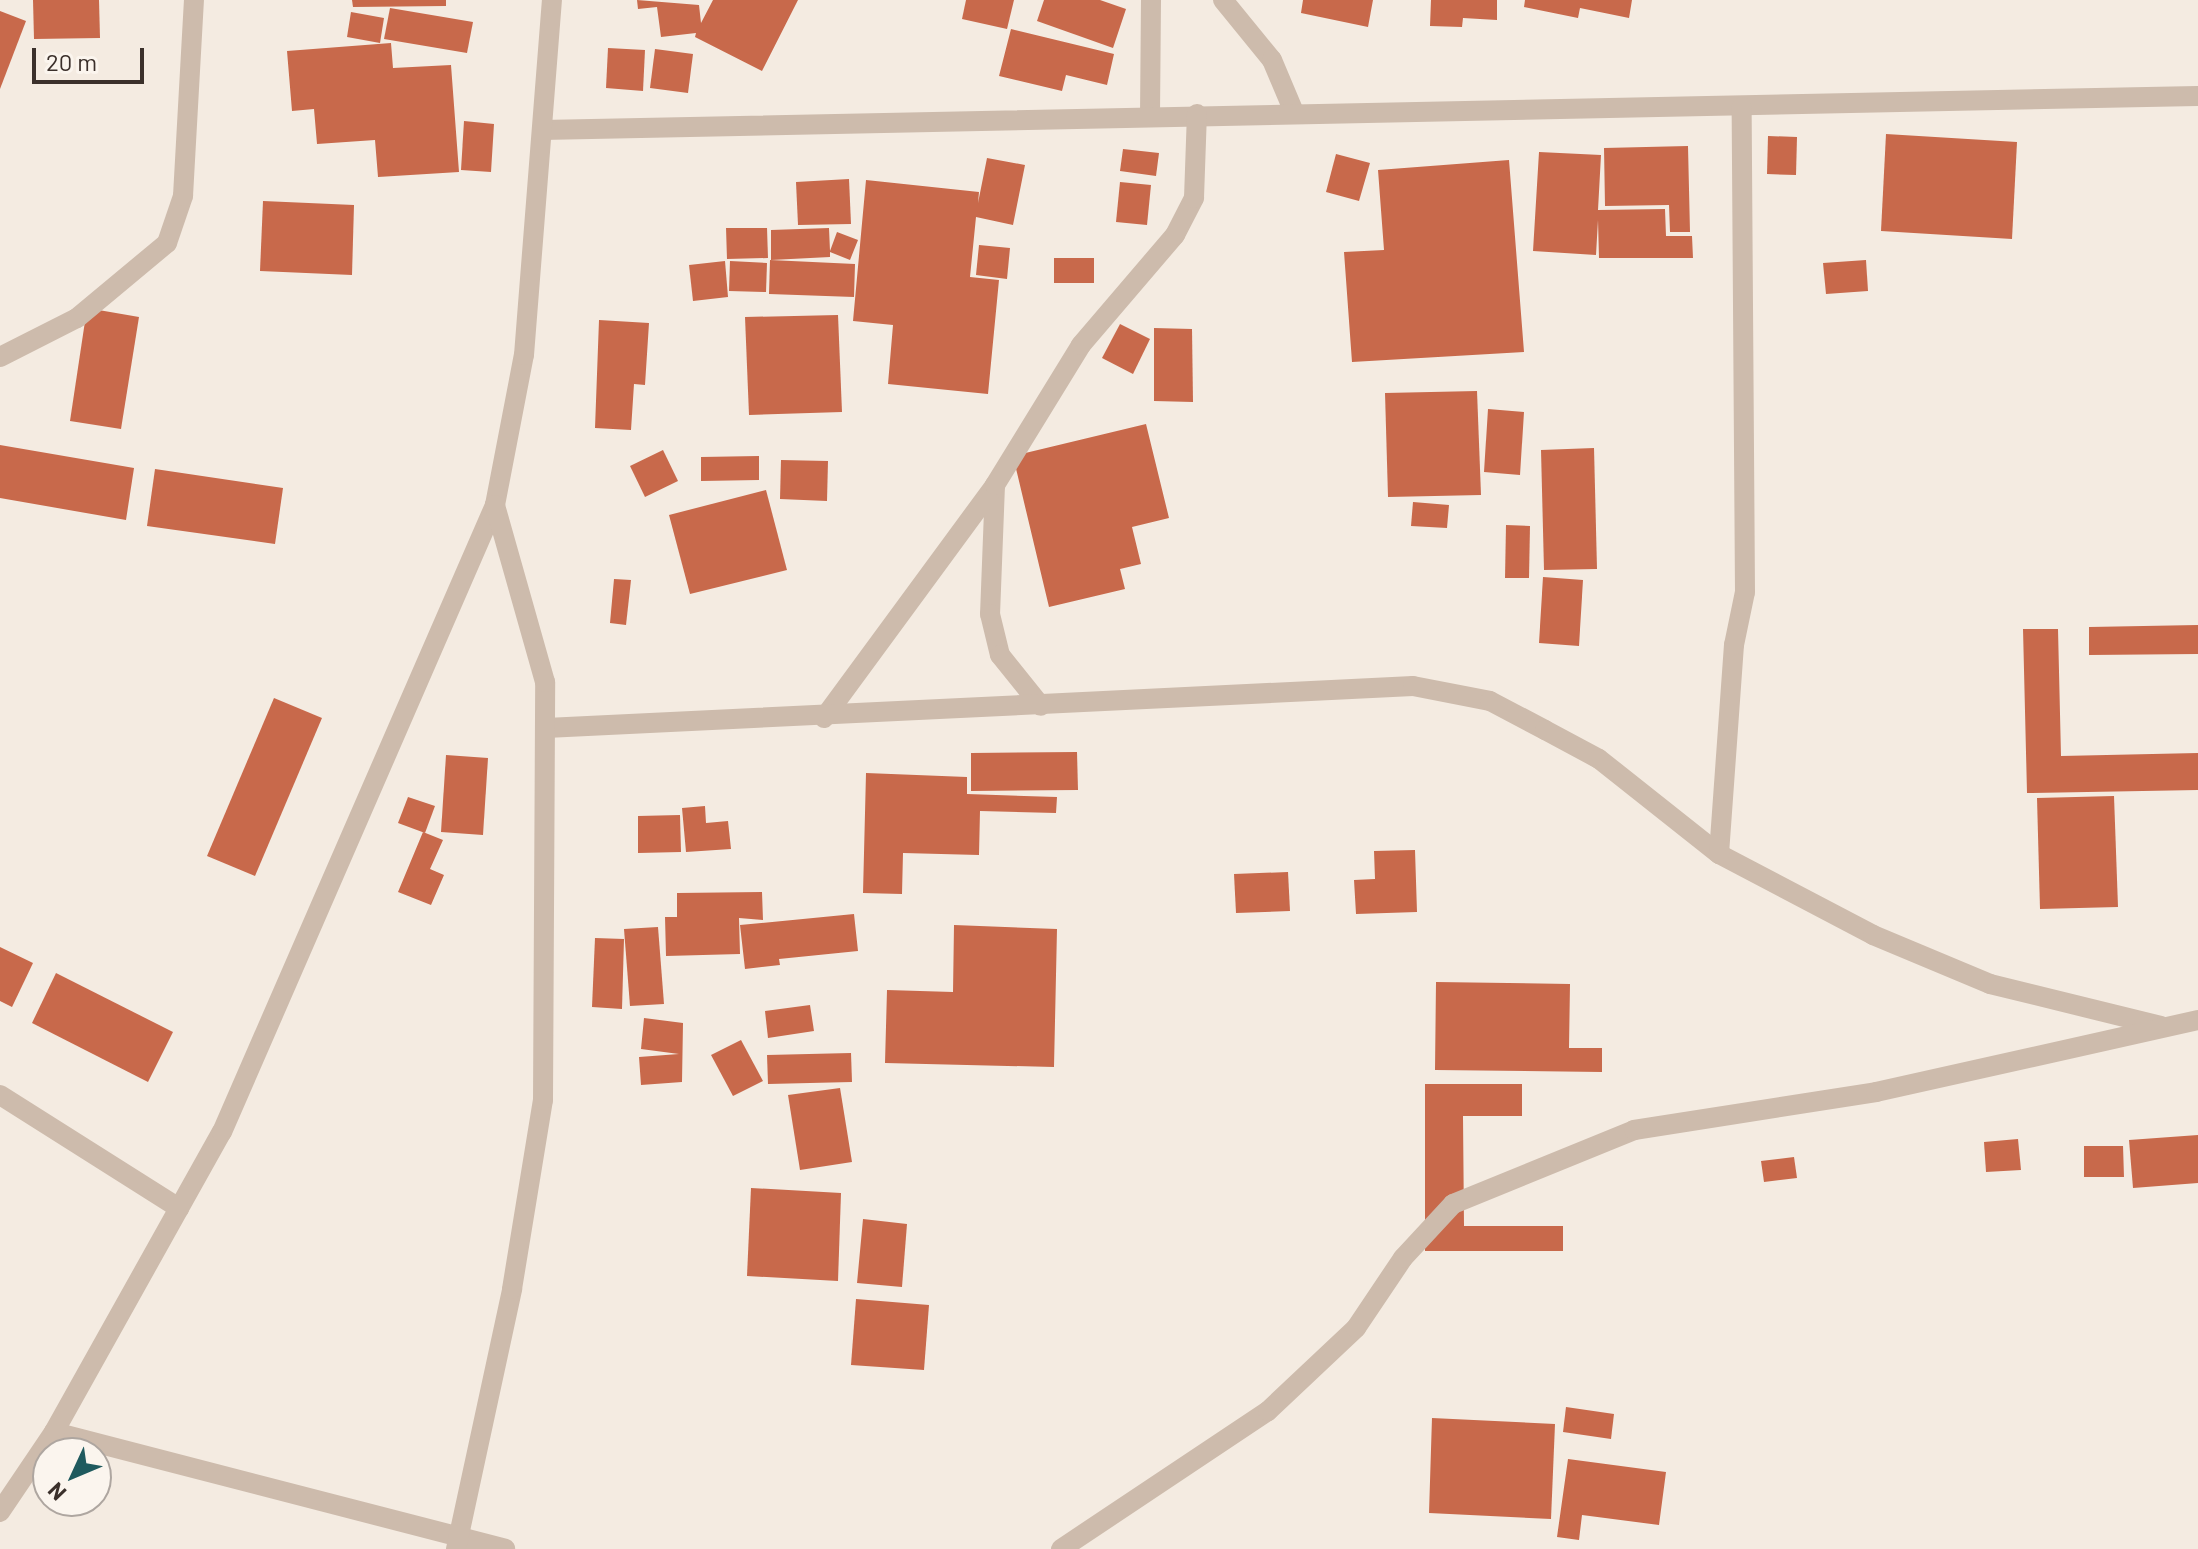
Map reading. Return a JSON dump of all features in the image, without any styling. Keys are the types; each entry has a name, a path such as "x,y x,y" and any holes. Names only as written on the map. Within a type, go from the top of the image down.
{"street":[{"path":"0,357 77,318 167,243 183,196 194,0"},
{"path":"0,1512 54,1432 222,1132 495,505 524,355 552,0"},
{"path":"1150,115 1151,0"},
{"path":"1223,0 1272,60 1294,112"},
{"path":"542,130 1294,112 1742,107 2198,96"},
{"path":"1719,854 1734,645 1745,592 1742,107"},
{"path":"824,718 995,485 1081,345 1175,235 1194,198 1197,114"},
{"path":"995,485 990,614 1000,655 1041,706"},
{"path":"458,1544 512,1289 543,1100 545,682 495,505"},
{"path":"546,728 824,718 1413,686 1490,701 1599,759 1719,854 1873,935 1990,984 2161,1026"},
{"path":"1061,1549 1268,1411 1356,1328 1403,1258 1453,1204 1634,1130 1876,1092 2198,1020"},
{"path":"0,1095 179,1208"},
{"path":"54,1432 287,1489 458,1544 505,1549"}],"building":[{"path":"33,0 99,0 100,38 34,39"},
{"path":"352,0 446,0 446,6 353,7"},
{"path":"637,0 699,5 701,23 713,0 798,0 762,71 695,37 696,33 661,37 657,7 638,9"},
{"path":"966,0 1014,0 1007,29 962,19"},
{"path":"1044,0 1100,0 1126,9 1113,48 1037,21"},
{"path":"1303,0 1373,0 1368,27 1301,13"},
{"path":"1431,0 1497,0 1497,20 1463,18 1462,27 1430,26"},
{"path":"1525,0 1632,0 1629,18 1580,8 1578,18 1524,7"},
{"path":"390,8 473,22 467,53 384,39"},
{"path":"0,11 26,21 0,89"},
{"path":"351,12 384,18 380,43 347,37"},
{"path":"1011,29 1114,54 1107,85 1066,75 1062,91 999,76"},
{"path":"391,43 393,68 451,65 459,172 378,177 375,140 317,144 314,109 292,111 287,51"},
{"path":"608,48 645,50 643,91 606,88"},
{"path":"655,49 693,54 688,93 650,88"},
{"path":"464,121 494,124 491,172 461,170"},
{"path":"1886,134 2017,142 2012,239 1881,231"},
{"path":"1768,136 1797,137 1796,175 1767,174"},
{"path":"1688,146 1690,232 1670,232 1669,205 1605,206 1604,148"},
{"path":"1123,149 1159,153 1156,176 1120,171"},
{"path":"1539,152 1601,155 1598,210 1665,209 1666,236 1692,236 1693,258 1599,258 1598,220 1596,255 1533,251"},
{"path":"1336,154 1370,163 1359,201 1326,192"},
{"path":"987,158 1025,165 1013,225 976,217 970,277 999,280 988,394 888,384 893,325 853,321 866,180 979,192 978,203"},
{"path":"1509,160 1524,352 1352,362 1344,252 1384,250 1378,170"},
{"path":"849,179 851,224 798,225 796,182"},
{"path":"1120,182 1151,185 1147,225 1116,222"},
{"path":"263,201 354,205 352,275 260,271"},
{"path":"726,228 767,228 768,258 727,259"},
{"path":"829,228 830,251 837,232 858,240 850,260 830,252 830,257 771,260 771,230"},
{"path":"979,245 1010,248 1007,279 976,275"},
{"path":"1054,258 1094,258 1094,283 1054,283"},
{"path":"770,260 855,264 854,297 769,294"},
{"path":"1866,260 1868,291 1826,294 1823,263"},
{"path":"725,261 728,297 693,301 689,265"},
{"path":"730,261 767,263 766,292 729,291"},
{"path":"87,308 139,317 121,429 70,421"},
{"path":"838,315 842,412 749,415 745,317"},
{"path":"599,320 649,323 645,385 634,384 631,430 595,428"},
{"path":"1120,324 1150,339 1133,374 1102,358"},
{"path":"1154,328 1192,329 1193,402 1154,401"},
{"path":"1477,391 1481,495 1388,497 1385,393"},
{"path":"1488,409 1524,412 1520,475 1484,472"},
{"path":"1146,424 1169,518 1132,527 1141,564 1120,569 1125,589 1049,607 1013,456"},
{"path":"0,445 134,468 126,520 0,498"},
{"path":"1594,448 1597,569 1544,570 1541,450"},
{"path":"663,450 678,481 645,497 630,466"},
{"path":"759,456 759,480 701,481 701,457"},
{"path":"781,460 828,461 827,501 780,499"},
{"path":"155,469 283,488 275,544 147,526"},
{"path":"766,490 787,570 690,594 669,515"},
{"path":"1413,502 1449,505 1447,528 1411,526"},
{"path":"1506,525 1530,526 1529,578 1505,578"},
{"path":"1543,577 1583,580 1579,646 1539,643"},
{"path":"614,579 631,580 626,625 610,623"},
{"path":"2198,625 2198,654 2089,655 2089,627"},
{"path":"2023,629 2058,629 2061,756 2198,753 2198,790 2027,793"},
{"path":"274,698 322,718 255,876 207,856"},
{"path":"1077,752 1078,790 971,791 971,753"},
{"path":"446,755 488,758 483,835 441,832"},
{"path":"866,773 967,777 967,794 1057,797 1056,813 980,811 979,855 903,853 902,894 863,893"},
{"path":"2114,796 2118,907 2040,909 2037,798"},
{"path":"408,797 435,806 425,833 398,823"},
{"path":"705,806 706,823 728,821 731,849 686,852 682,808"},
{"path":"680,815 681,852 638,853 638,816"},
{"path":"423,832 443,840 430,869 444,875 431,905 398,892"},
{"path":"1415,850 1417,912 1356,914 1354,880 1375,879 1374,851"},
{"path":"1288,872 1290,911 1236,913 1234,874"},
{"path":"762,892 763,920 739,918 740,954 666,956 665,917 677,917 677,893"},
{"path":"854,914 858,951 779,959 780,965 745,969 740,925"},
{"path":"954,925 1057,929 1054,1067 885,1063 887,990 953,992"},
{"path":"658,927 664,1004 630,1006 624,929"},
{"path":"595,938 624,939 622,1009 592,1007"},
{"path":"0,947 33,963 12,1007 0,1001"},
{"path":"56,973 173,1032 148,1082 32,1023"},
{"path":"1436,982 1570,984 1569,1048 1602,1048 1602,1072 1435,1070"},
{"path":"810,1005 814,1031 768,1038 765,1011"},
{"path":"644,1018 683,1023 682,1082 641,1085 639,1057 679,1054 641,1049"},
{"path":"741,1040 763,1081 733,1096 711,1055"},
{"path":"851,1053 852,1082 768,1084 767,1055"},
{"path":"1425,1084 1522,1084 1522,1116 1463,1116 1464,1226 1563,1226 1563,1251 1425,1251"},
{"path":"840,1088 852,1162 800,1170 788,1095"},
{"path":"2198,1135 2198,1183 2133,1188 2129,1140"},
{"path":"2018,1139 2021,1170 1986,1172 1984,1142"},
{"path":"2084,1146 2123,1146 2124,1177 2084,1177"},
{"path":"1794,1157 1797,1178 1764,1182 1761,1161"},
{"path":"751,1188 841,1193 838,1281 747,1276"},
{"path":"863,1219 907,1224 902,1287 857,1283"},
{"path":"856,1299 929,1305 924,1370 851,1365"},
{"path":"1566,1407 1614,1414 1611,1439 1563,1432"},
{"path":"1432,1418 1555,1424 1551,1519 1429,1513"},
{"path":"1568,1459 1666,1472 1659,1525 1582,1515 1579,1540 1557,1537"}]}
